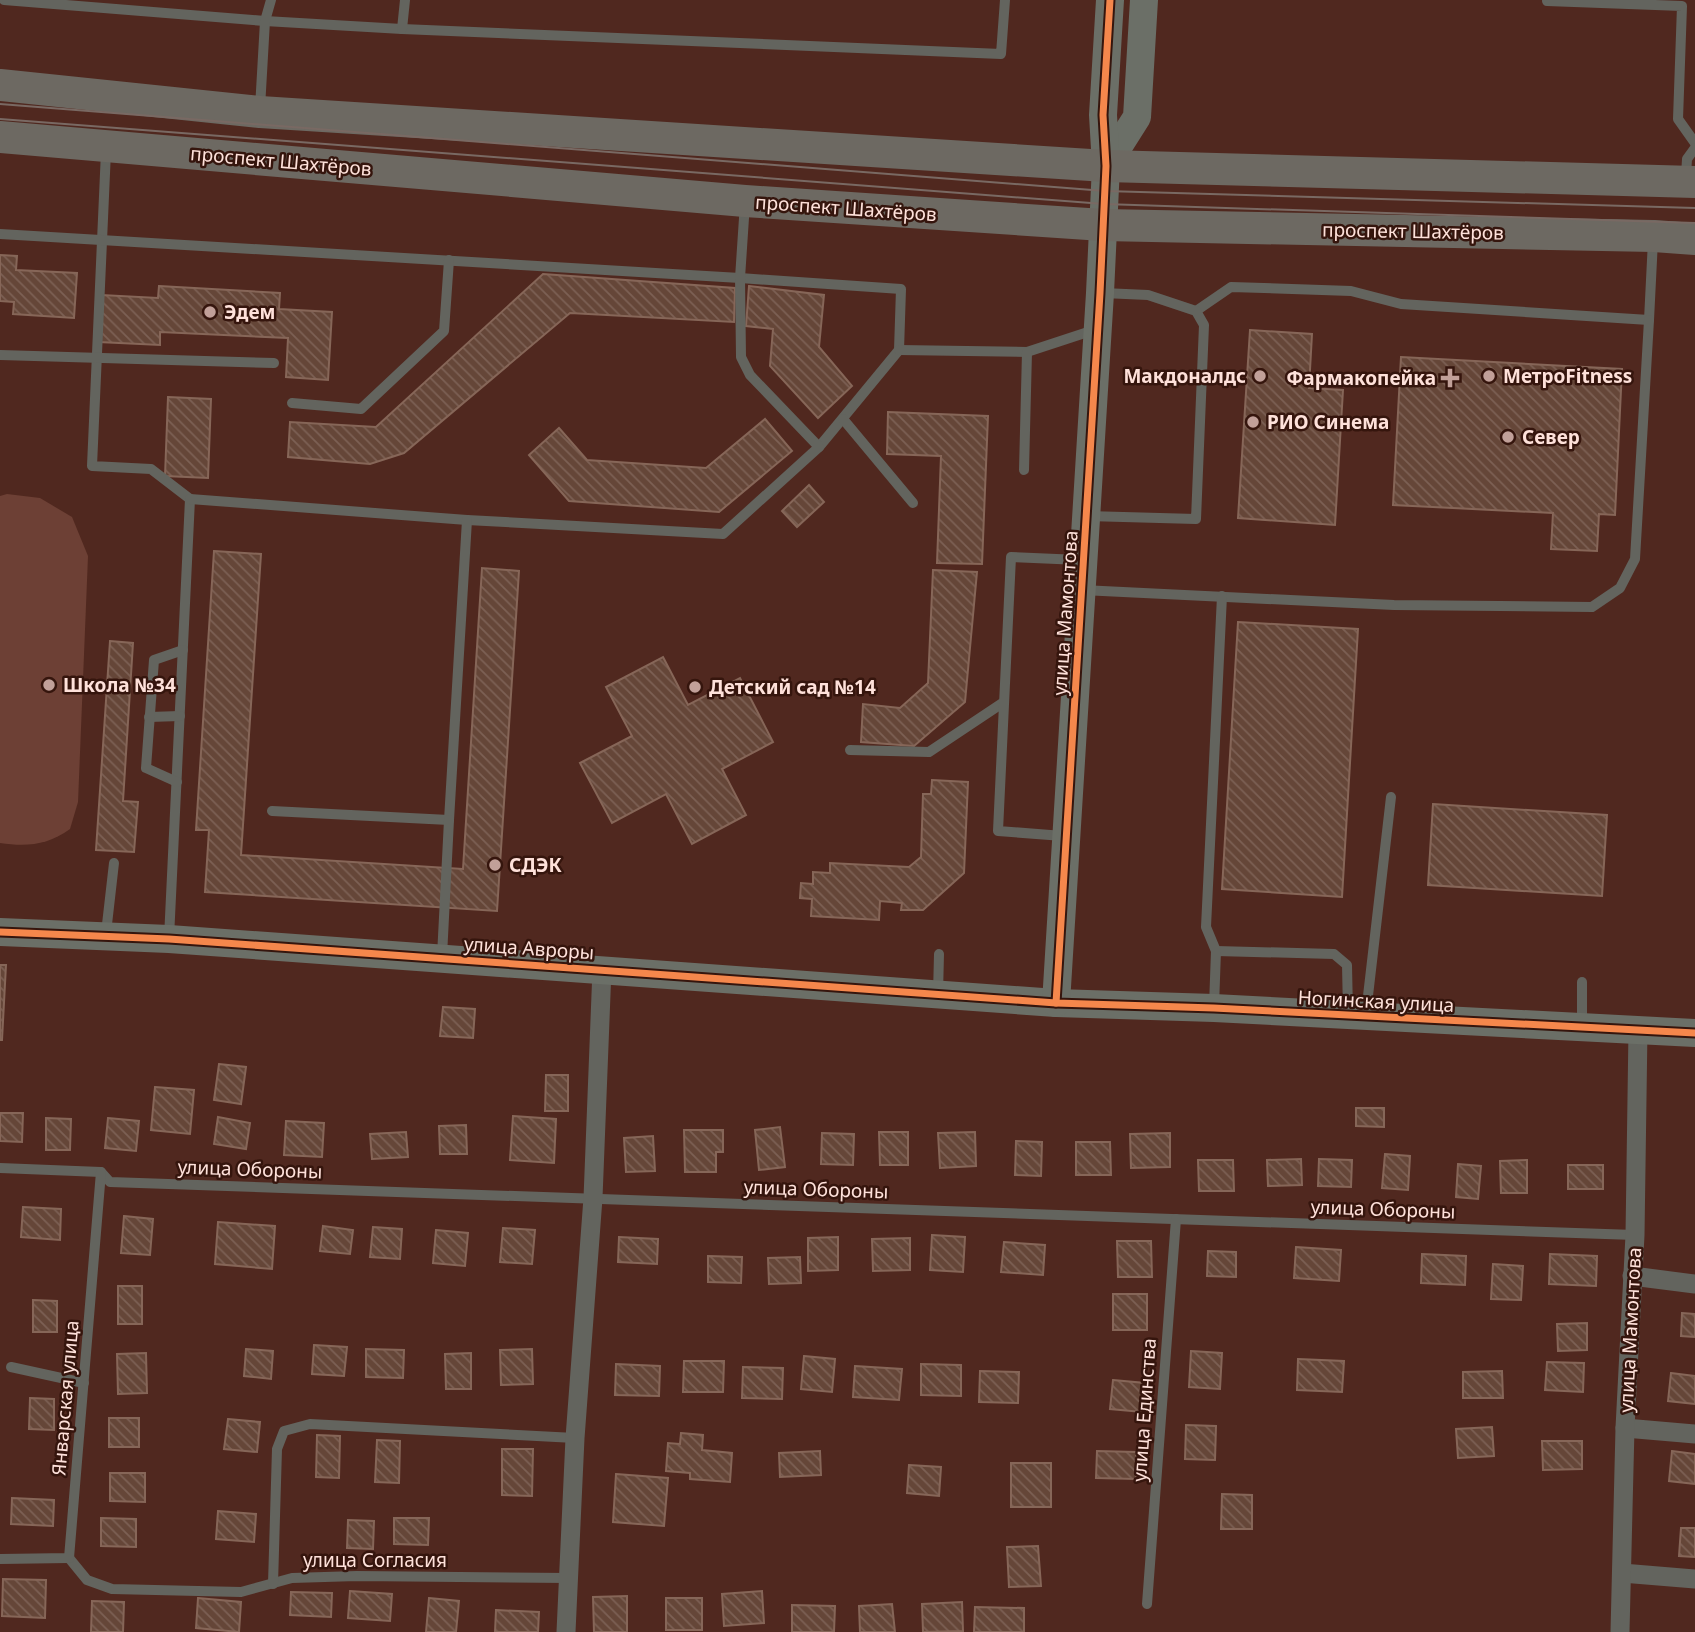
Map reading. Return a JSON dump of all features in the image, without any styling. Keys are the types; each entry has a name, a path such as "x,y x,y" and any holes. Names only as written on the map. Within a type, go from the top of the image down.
{"main road":[{"path":"0,85 260,112 1106,166 1690,182"},
{"name":"проспект Шахтёров","path":"0,137 745,201 1103,225 1695,239"}],"street":[{"name":"улица Мамонтова","path":"1056,1003 1100,293 1106,166 1103,115 1110,0"},
{"path":"1106,166 1137,117 1144,0"},
{"name":"улица Авроры","path":"0,932 169,939 1056,1003"},
{"path":"566,1632 575,1438 593,1198 602,969"},
{"name":"Ногинская улица","path":"1056,1003 1214,1008 1695,1033"},
{"name":"улица Мамонтова","path":"1620,1632 1625,1428 1635,1235 1638,1029"},
{"path":"1632,1276 1695,1284"},
{"path":"1625,1428 1695,1434"},
{"path":"1622,1573 1695,1579"}],"lane":[{"path":"4,0 265,22 1001,54 1006,0"},
{"path":"260,112 265,22 271,0"},
{"path":"402,29 405,0"},
{"path":"1547,1 1682,6 1678,119 1695,146 1687,159 1690,182"},
{"path":"0,234 101,240 449,260 901,289 899,350 819,447 723,534 467,520 190,499 151,470 92,466 101,240 107,146"},
{"path":"745,201 740,278 741,357 750,375 819,447"},
{"path":"1082,590 1394,605 1592,607 1619,588 1635,559 1654,236"},
{"path":"292,403 361,409 444,331 449,260"},
{"path":"1196,311 1231,287 1351,291 1401,304 1649,320"},
{"path":"1087,516 1196,519 1204,325 1196,311 1148,295 1100,293"},
{"path":"899,350 1027,352 1097,329"},
{"path":"1024,470 1027,352"},
{"path":"0,355 274,363"},
{"path":"843,419 914,503"},
{"path":"169,939 190,499"},
{"path":"442,958 467,520"},
{"path":"1067,836 998,831 1011,556 1084,560"},
{"path":"1214,1008 1216,951 1206,927 1222,596"},
{"path":"177,782 146,768 154,660 183,650"},
{"path":"850,750 929,752 1004,702"},
{"path":"149,717 180,716"},
{"path":"1357,1016 1391,797"},
{"path":"272,811 449,820"},
{"path":"106,937 114,863"},
{"path":"1216,951 1334,954 1347,965 1357,1016"},
{"path":"938,994 939,954"},
{"path":"1582,982 1582,1026"},
{"name":"улица Обороны","path":"0,1168 101,1172 110,1182 1635,1235"},
{"name":"Январская улица","path":"69,1558 101,1172"},
{"name":"улица Единства","path":"1147,1604 1176,1219"},
{"path":"11,1367 84,1383"},
{"path":"273,1584 277,1449 284,1431 310,1424 575,1438"},
{"path":"0,1559 69,1558"},
{"name":"улица Согласия","path":"69,1558 87,1580 111,1589 241,1592 292,1578 357,1576 569,1578"}],"shaded area":[{"name":"Школа №34","path":"7,494 40,498 72,517 88,556 78,802 70,829 45,842 28,845 0,843 0,496"}],"building":[{"path":"0,255 17,256 16,270 77,273 74,318 13,314 14,302 0,301"},
{"path":"543,274 735,288 734,322 570,313 404,453 370,464 288,457 290,422 376,427"},
{"path":"159,286 280,293 279,309 332,312 328,380 286,377 288,338 160,332 160,345 99,342 102,295 158,298"},
{"path":"749,286 824,295 819,347 852,386 818,418 770,366 773,329 746,326"},
{"path":"1250,330 1312,334 1309,388 1343,390 1335,525 1238,518"},
{"name":"Север","path":"1401,357 1622,369 1615,515 1599,514 1597,551 1551,549 1553,513 1393,505"},
{"path":"168,397 211,399 208,478 165,476"},
{"path":"888,412 988,416 982,564 937,563 941,456 887,454"},
{"path":"765,419 792,451 719,512 569,501 529,455 559,428 587,460 706,468"},
{"path":"809,485 824,502 797,527 782,511"},
{"path":"214,551 261,554 241,855 463,869 482,568 519,571 497,911 205,892 209,830 196,830"},
{"path":"933,570 977,572 965,702 914,746 861,742 863,704 900,708 928,683"},
{"path":"1238,622 1358,629 1342,897 1222,889"},
{"path":"110,641 133,643 123,801 138,802 134,852 96,850"},
{"path":"663,657 688,705 740,678 773,742 722,769 746,815 692,844 666,794 612,823 580,763 632,736 606,687"},
{"path":"932,780 968,782 964,873 923,910 901,910 902,903 880,901 879,920 811,916 812,899 800,898 801,883 813,884 813,872 830,873 830,863 909,867 921,857 923,794 931,794"},
{"path":"1433,804 1607,815 1602,896 1428,885"},
{"path":"0,965 6,965 2,1040 0,1040"},
{"path":"443,1007 475,1009 473,1038 440,1036"},
{"path":"219,1064 246,1067 241,1104 214,1100"},
{"path":"546,1075 568,1075 568,1111 545,1111"},
{"path":"155,1087 194,1090 190,1134 151,1130"},
{"path":"1356,1108 1384,1108 1384,1127 1356,1126"},
{"path":"0,1113 23,1113 22,1142 0,1141"},
{"path":"513,1116 556,1119 554,1163 510,1160"},
{"path":"218,1117 250,1123 246,1149 214,1144"},
{"path":"46,1118 71,1119 70,1150 46,1150"},
{"path":"108,1118 139,1121 136,1151 105,1148"},
{"path":"286,1121 324,1123 322,1157 284,1155"},
{"path":"466,1125 467,1154 440,1154 439,1126"},
{"path":"780,1127 785,1167 759,1170 755,1130"},
{"path":"684,1130 723,1130 723,1152 716,1152 716,1172 685,1172"},
{"path":"406,1132 408,1157 372,1159 370,1134"},
{"path":"879,1132 908,1132 908,1165 880,1165"},
{"path":"975,1132 976,1166 940,1168 938,1133"},
{"path":"822,1133 854,1134 853,1165 821,1164"},
{"path":"1170,1133 1170,1167 1131,1168 1130,1134"},
{"path":"653,1136 655,1171 626,1172 624,1138"},
{"path":"1016,1141 1042,1142 1041,1176 1015,1175"},
{"path":"1076,1142 1110,1142 1111,1175 1076,1175"},
{"path":"1385,1154 1410,1156 1408,1190 1382,1188"},
{"path":"1301,1159 1302,1185 1268,1186 1267,1160"},
{"path":"1319,1159 1352,1160 1351,1187 1318,1186"},
{"path":"1198,1160 1233,1160 1234,1191 1199,1191"},
{"path":"1527,1160 1527,1193 1501,1193 1500,1161"},
{"path":"1458,1164 1481,1166 1478,1199 1456,1197"},
{"path":"1568,1165 1603,1165 1603,1189 1568,1189"},
{"path":"23,1207 61,1209 60,1240 21,1237"},
{"path":"124,1216 153,1219 150,1255 121,1253"},
{"path":"218,1222 275,1226 272,1269 215,1264"},
{"path":"323,1226 353,1230 350,1254 320,1251"},
{"path":"373,1227 402,1229 400,1259 370,1257"},
{"path":"503,1228 535,1230 532,1264 500,1262"},
{"path":"436,1230 468,1233 465,1266 433,1263"},
{"path":"932,1235 965,1237 963,1272 930,1270"},
{"path":"619,1237 658,1239 657,1264 618,1262"},
{"path":"838,1237 838,1270 808,1271 808,1238"},
{"path":"910,1238 910,1270 873,1271 872,1239"},
{"path":"1117,1241 1151,1241 1152,1277 1118,1277"},
{"path":"1004,1242 1045,1245 1043,1275 1001,1272"},
{"path":"1296,1247 1341,1250 1339,1281 1294,1278"},
{"path":"1208,1251 1236,1252 1236,1277 1207,1276"},
{"path":"1422,1254 1466,1256 1465,1285 1421,1283"},
{"path":"1550,1254 1597,1256 1596,1286 1549,1284"},
{"path":"708,1256 742,1257 741,1283 708,1282"},
{"path":"800,1257 801,1283 769,1284 768,1258"},
{"path":"1493,1264 1523,1266 1521,1300 1491,1299"},
{"path":"118,1286 142,1286 142,1324 118,1324"},
{"path":"1113,1294 1147,1294 1147,1330 1113,1330"},
{"path":"33,1300 57,1301 57,1332 33,1332"},
{"path":"1682,1313 1695,1314 1695,1337 1681,1336"},
{"path":"1587,1323 1587,1350 1558,1351 1557,1324"},
{"path":"314,1345 347,1347 344,1376 312,1374"},
{"path":"246,1349 273,1351 271,1379 244,1376"},
{"path":"366,1349 404,1350 403,1378 366,1377"},
{"path":"532,1349 533,1384 501,1385 500,1350"},
{"path":"1191,1351 1222,1353 1220,1389 1189,1387"},
{"path":"146,1353 147,1393 118,1394 117,1354"},
{"path":"471,1353 471,1389 446,1389 445,1354"},
{"path":"804,1356 835,1359 832,1392 801,1389"},
{"path":"1298,1359 1344,1361 1342,1392 1297,1390"},
{"path":"684,1361 724,1361 723,1392 683,1392"},
{"path":"1547,1362 1584,1363 1583,1392 1545,1390"},
{"path":"616,1364 660,1366 659,1396 615,1395"},
{"path":"921,1364 961,1365 961,1396 921,1395"},
{"path":"855,1366 902,1369 899,1400 853,1397"},
{"path":"743,1367 783,1368 782,1399 742,1398"},
{"path":"980,1371 1019,1372 1018,1403 979,1402"},
{"path":"1502,1371 1503,1398 1463,1398 1463,1372"},
{"path":"1671,1373 1695,1376 1695,1404 1668,1401"},
{"path":"1113,1380 1145,1383 1142,1412 1110,1409"},
{"path":"30,1398 54,1399 54,1430 29,1429"},
{"path":"109,1418 139,1418 139,1447 109,1447"},
{"path":"228,1419 260,1422 257,1452 224,1449"},
{"path":"1186,1425 1216,1426 1215,1460 1185,1459"},
{"path":"1492,1427 1494,1456 1458,1458 1456,1429"},
{"path":"681,1433 703,1435 702,1450 732,1453 730,1482 690,1479 690,1473 666,1471 668,1443 680,1444"},
{"path":"317,1435 340,1436 339,1478 316,1477"},
{"path":"377,1440 400,1441 399,1483 375,1482"},
{"path":"1542,1441 1582,1441 1582,1469 1543,1470"},
{"path":"502,1449 533,1449 532,1496 502,1495"},
{"path":"820,1451 821,1475 780,1477 779,1453"},
{"path":"1097,1451 1136,1452 1136,1479 1096,1478"},
{"path":"1672,1451 1695,1454 1695,1484 1669,1481"},
{"path":"1011,1463 1051,1463 1051,1507 1011,1507"},
{"path":"909,1465 941,1467 939,1496 907,1493"},
{"path":"110,1473 145,1473 145,1502 110,1501"},
{"path":"616,1474 668,1478 664,1526 613,1522"},
{"path":"1222,1494 1252,1495 1252,1529 1221,1529"},
{"path":"12,1498 54,1500 53,1526 11,1524"},
{"path":"218,1511 256,1514 254,1542 216,1539"},
{"path":"101,1518 136,1519 136,1547 101,1546"},
{"path":"394,1518 429,1518 428,1545 394,1544"},
{"path":"348,1520 374,1521 373,1549 347,1548"},
{"path":"1681,1528 1695,1528 1695,1557 1679,1556"},
{"path":"1038,1546 1041,1586 1009,1587 1007,1547"},
{"path":"3,1579 46,1580 45,1618 2,1616"},
{"path":"350,1591 392,1594 390,1621 348,1618"},
{"path":"762,1591 764,1623 724,1626 722,1594"},
{"path":"291,1592 332,1593 331,1617 290,1615"},
{"path":"627,1596 627,1632 594,1632 593,1597"},
{"path":"198,1598 241,1602 239,1632 196,1628"},
{"path":"429,1598 459,1601 456,1632 426,1632"},
{"path":"666,1598 702,1598 702,1630 666,1630"},
{"path":"92,1601 124,1602 123,1632 91,1632"},
{"path":"962,1602 963,1631 923,1632 922,1604"},
{"path":"892,1604 895,1632 860,1632 859,1606"},
{"path":"792,1605 835,1606 834,1632 792,1632"},
{"path":"975,1607 1024,1608 1024,1632 974,1632"},
{"path":"496,1610 539,1612 538,1632 495,1632"}],"tram line":[{"path":"0,104 1105,191 1695,208"},
{"path":"0,119 1104,204 1695,223"}],"cycle path":[{"path":"1056,1003 1100,293 1106,166 1103,115 1110,0"},
{"path":"0,932 169,939 1056,1003 1214,1008 1695,1033"}],"place":[{"name":"Эдем","path":"210,312"},
{"name":"Макдоналдс","path":"1260,376"},
{"name":"МетроFitness","path":"1489,376"},
{"name":"Фармакопейка","path":"1450,378"},
{"name":"РИО Синема","path":"1253,422"},
{"name":"Север","path":"1508,437"},
{"name":"Школа №34","path":"49,685"},
{"name":"Детский сад №14","path":"695,687"},
{"name":"СДЭК","path":"495,865"}]}
